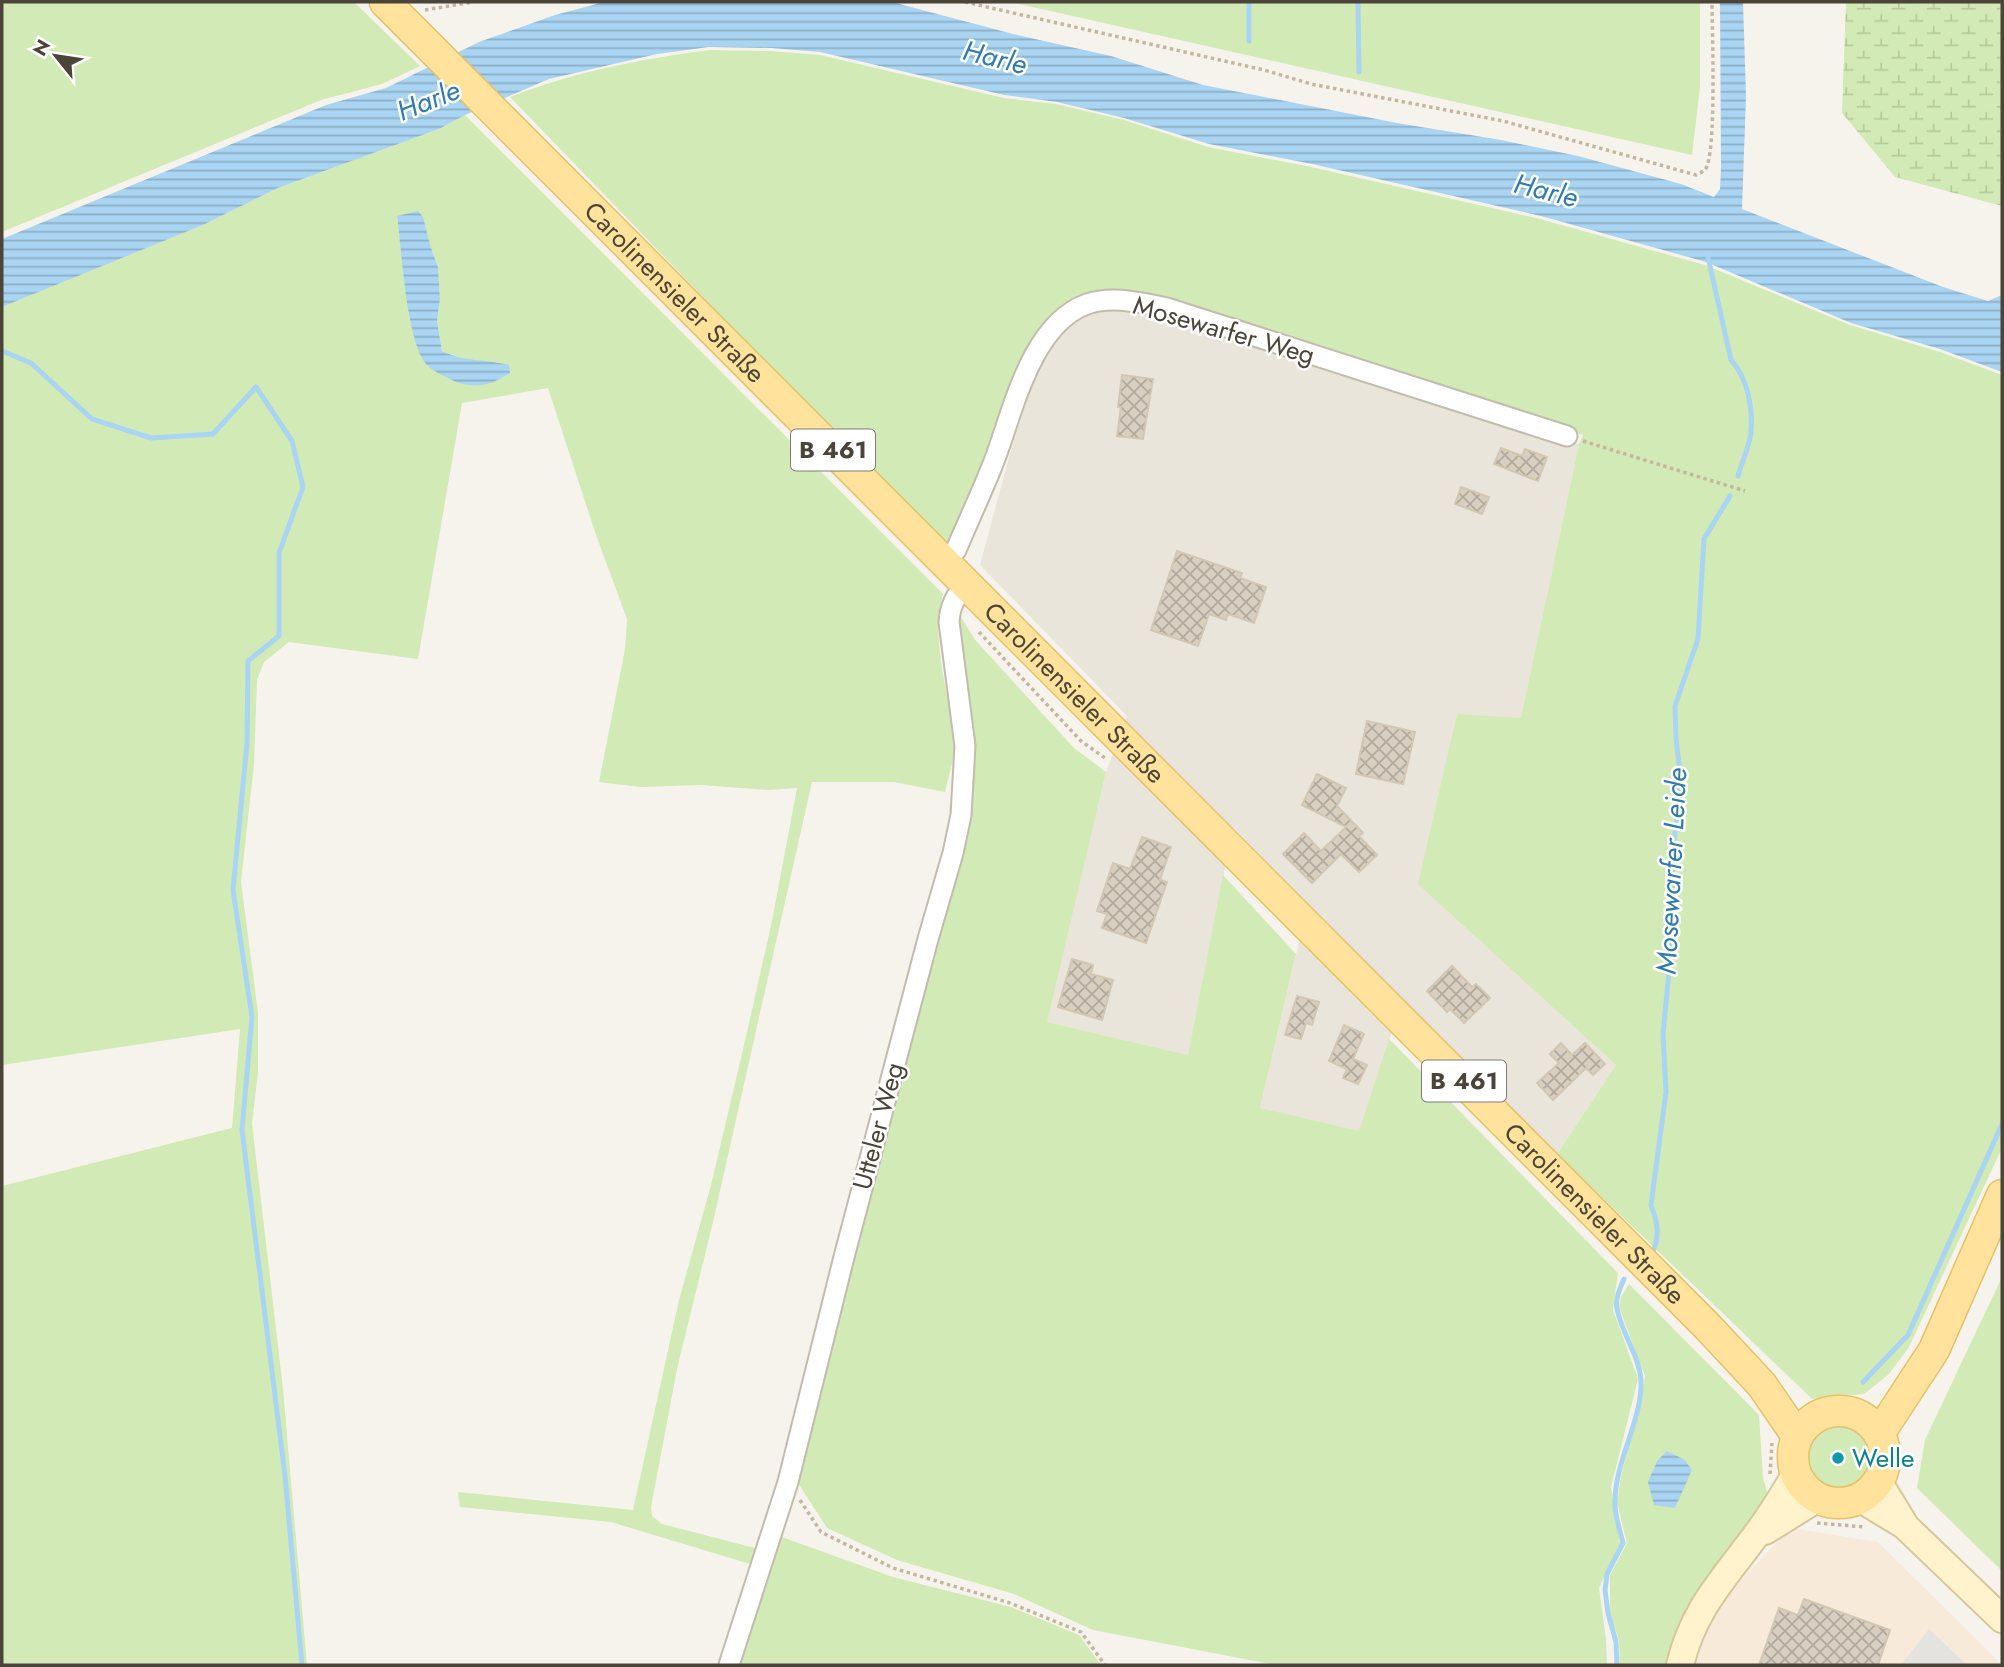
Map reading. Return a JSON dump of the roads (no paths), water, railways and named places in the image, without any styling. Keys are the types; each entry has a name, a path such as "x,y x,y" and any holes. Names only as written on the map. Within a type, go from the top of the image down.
{"main road":[{"name":"Carolinensieler Straße","path":"385,2 1707,1326 1762,1385 1807,1426"},
{"path":"1871,1426 1917,1374 1934,1350 2002,1195"},
{"path":"1754,1538 1807,1505 1846,1503 1869,1490 1885,1458 1871,1426 1840,1410 1807,1426 1793,1448 1795,1475 1805,1488 1807,1505"},
{"path":"1680,1665 1696,1621 1710,1594 1754,1538 1795,1475"},
{"path":"1869,1490 2002,1619"}],"street":[{"name":"Mosewarfer Weg","path":"945,562 956,551 995,458 1023,378 1043,341 1057,324 1086,304 1110,299 1167,308 1567,436"},
{"name":"Utteler Weg","path":"729,1665 788,1482 844,1257 953,853 961,815 965,746 949,610 955,596 966,583"}],"water":[{"name":"Harle","path":"604,2 892,2 1013,34 1111,56 1203,85 1578,156 1681,184 1714,197 1720,189 1721,167 1720,2 1743,2 1746,96 1742,209 1943,287 1988,301 2002,295 2002,372 1940,349 1851,323 1706,262 1541,216 1312,164 1209,144 1124,118 1057,102 1004,95 820,52 771,48 709,47 657,54 549,79 439,129 278,188 203,225 2,307 2,239 326,105 386,88 479,42 555,15"},
{"path":"418,211 423,217 438,267 440,299 437,321 442,351 458,357 509,365 510,373 497,380 476,385 461,384 432,369 419,352 409,316 397,216"},
{"path":"1667,1451 1685,1460 1692,1470 1675,1508 1654,1505 1648,1482 1657,1461"}],"waterway":[{"path":"1249,2 1249,41"},
{"path":"1358,2 1359,72"},
{"name":"Mosewarfer Leide","path":"1708,257 1731,360 1742,376 1750,404 1751,433 1738,476"},
{"path":"2,351 31,363 92,419 151,438 213,434 256,387 292,441 303,487 279,553 279,636 248,661 247,743 233,890 252,1017 242,1130 285,1476 302,1665"},
{"name":"Mosewarfer Leide","path":"1652,1254 1657,1230 1651,1205 1666,1092 1663,1034 1671,950 1673,847 1679,806 1680,772 1675,706 1698,639 1704,539 1730,496"},
{"path":"1863,1382 1908,1335 2002,1124"},
{"name":"Mosewarfer Leide","path":"1617,1665 1616,1642 1605,1590 1607,1574 1623,1543 1615,1511 1616,1486 1638,1409 1641,1380 1617,1309 1617,1297 1624,1279"}],"place":[{"name":"Welle","path":"1838,1458"}]}
